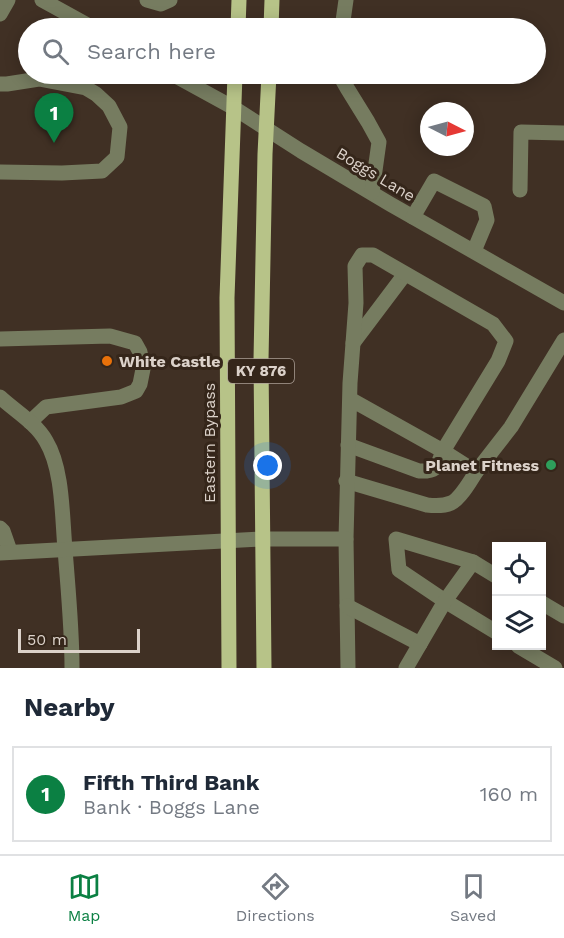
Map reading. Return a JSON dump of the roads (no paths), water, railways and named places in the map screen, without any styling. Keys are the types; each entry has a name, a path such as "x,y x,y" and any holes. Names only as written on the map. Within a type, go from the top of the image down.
{"main road":[{"path":"238,18 239,0"},
{"path":"272,18 273,0"},
{"name":"Eastern Bypass","path":"229,668 227,298 235,84"},
{"name":"KY 876","path":"264,668 261,360 268,84"}],"street":[{"path":"0,14 8,0"},
{"path":"42,0 75,18"},
{"path":"147,0 161,4 170,0"},
{"path":"343,18 346,0"},
{"path":"0,84 18,82"},
{"path":"0,172 102,171 117,157 120,127 109,106 86,88 65,84"},
{"name":"Boggs Lane","path":"190,84 234,108 413,217 564,303"},
{"path":"344,84 379,142 372,192"},
{"path":"520,190 521,132 564,133"},
{"path":"413,217 434,181 484,206 487,220 474,251"},
{"path":"348,445 419,471 430,472 436,467 450,439 498,361 506,341 493,324 373,255 362,255 355,266 356,303 353,343 346,481 348,668"},
{"path":"353,343 405,274"},
{"path":"0,339 110,336 135,343 140,352 142,377 136,391 121,397 46,407 30,422"},
{"path":"346,481 426,506 440,506 453,502 511,427 564,340"},
{"path":"0,397 30,422 45,438 53,453 65,550 72,630 72,668"},
{"path":"350,399 476,472"},
{"path":"0,528 3,531 5,552 262,539 346,539"},
{"path":"492,574 473,562 396,539 399,570 492,630"},
{"path":"406,668 445,601 473,562"},
{"path":"546,605 564,616"},
{"path":"347,606 420,644"},
{"path":"526,650 555,668"}],"place":[{"name":"Fifth Third Bank","path":"54,143"},
{"name":"White Castle","path":"107,361"},
{"name":"Planet Fitness","path":"551,465"}]}
